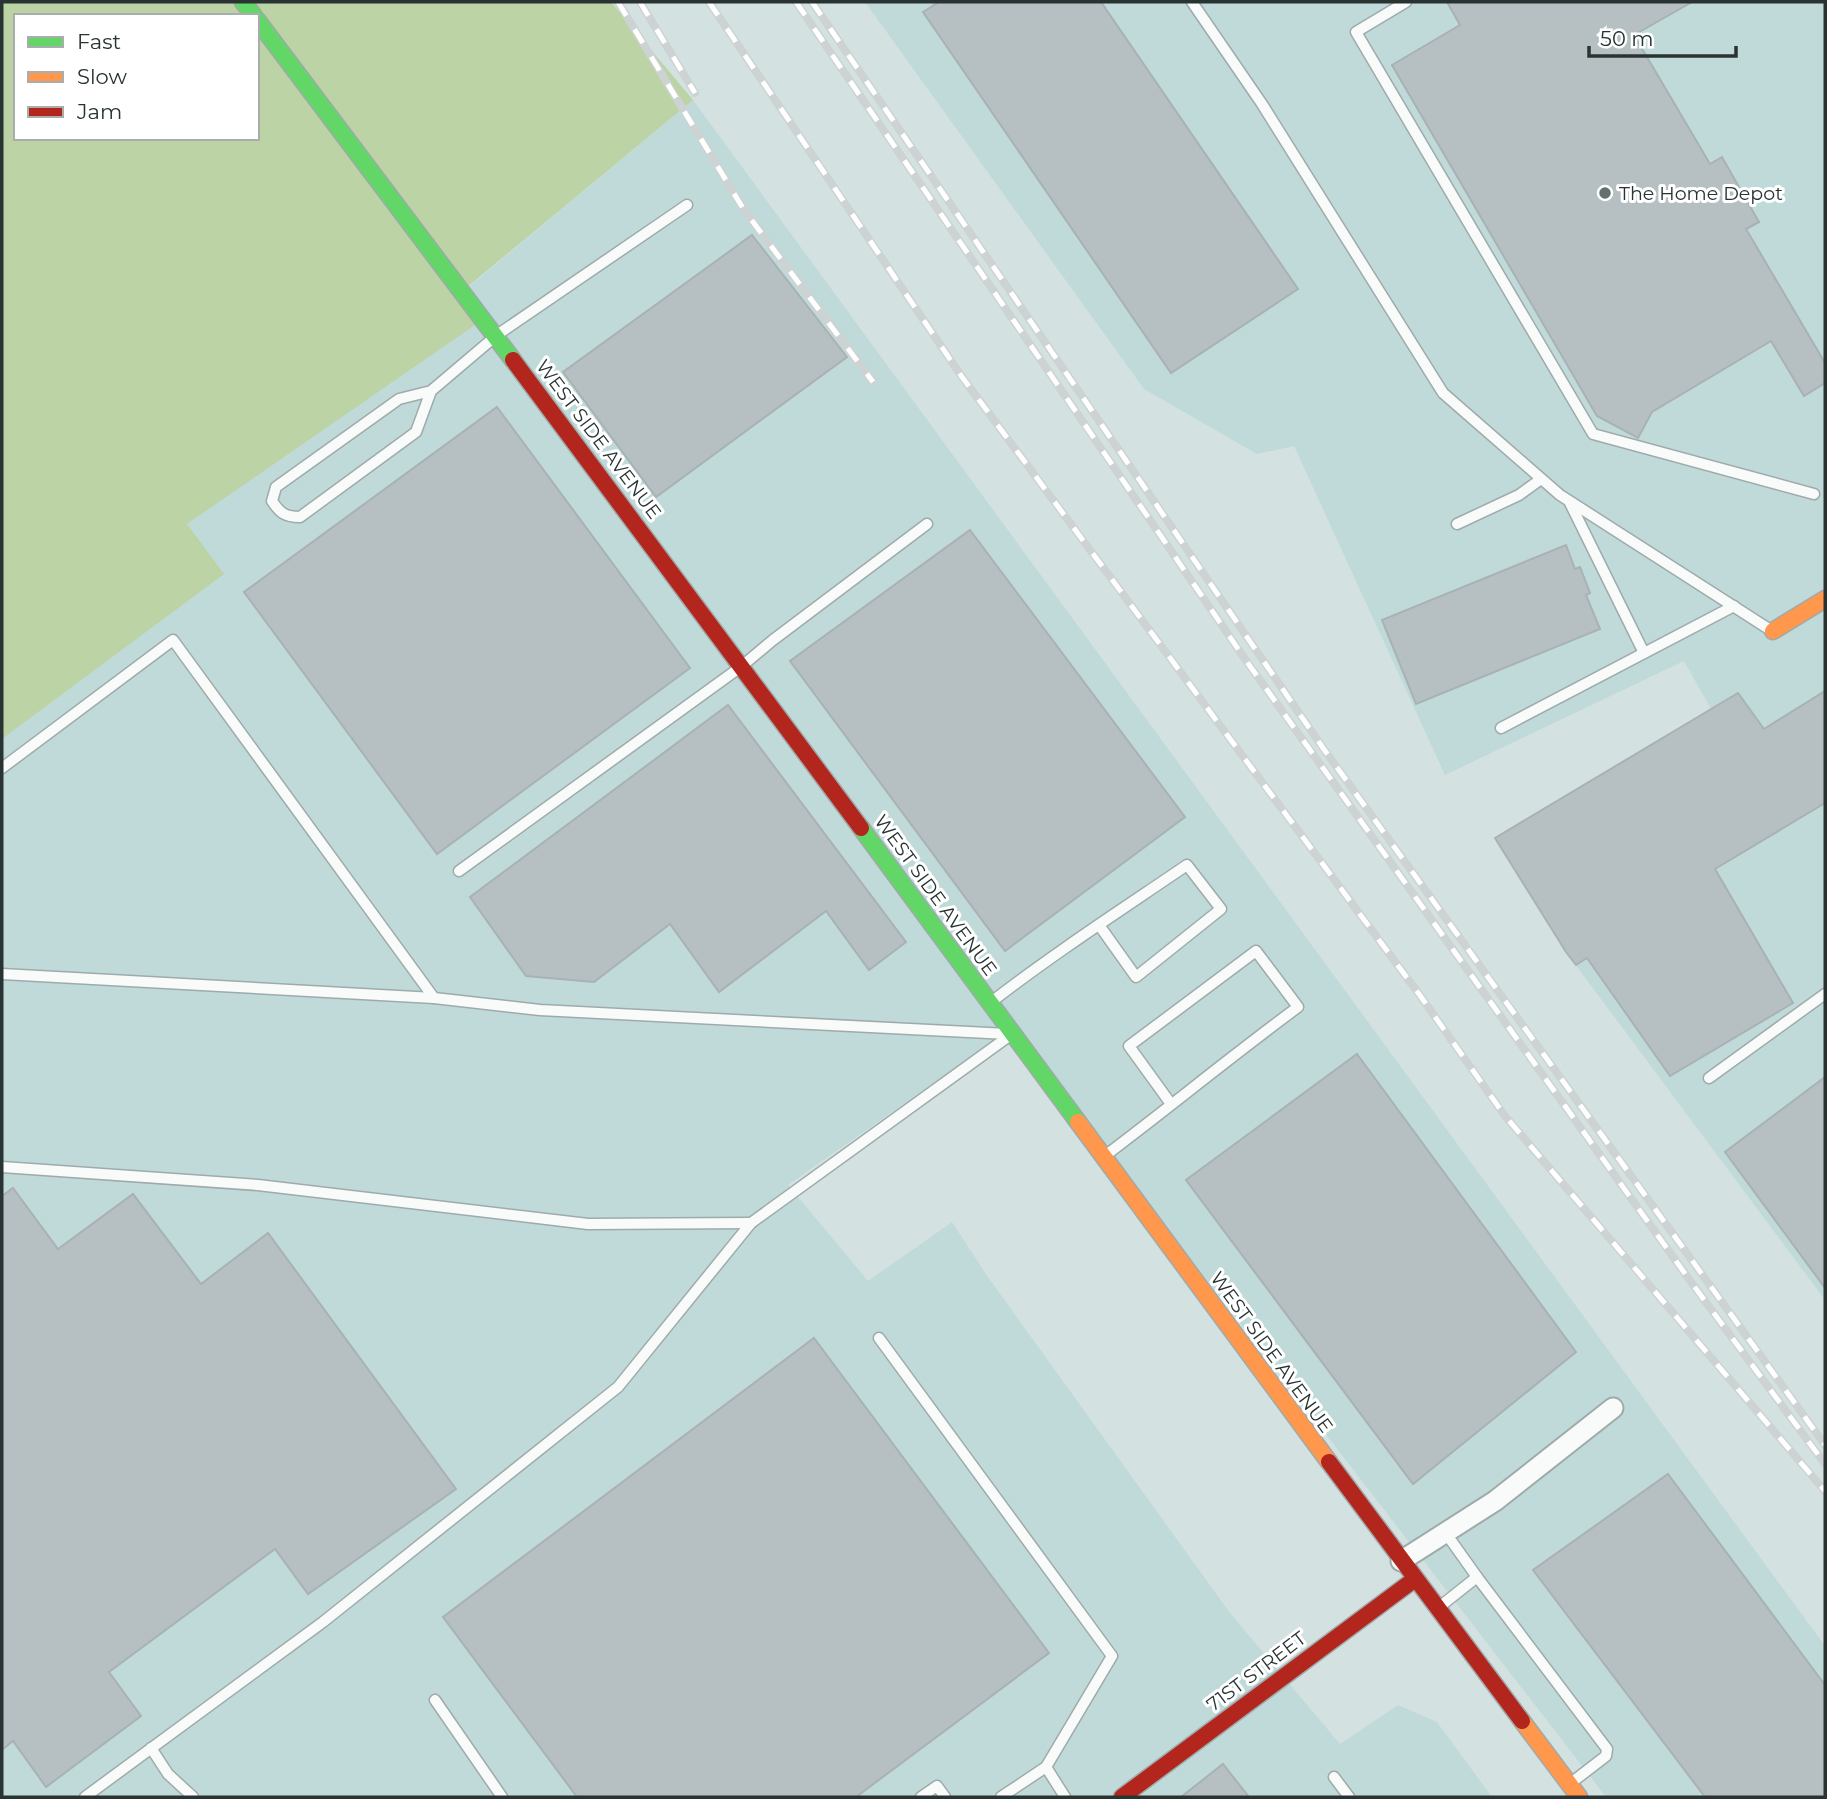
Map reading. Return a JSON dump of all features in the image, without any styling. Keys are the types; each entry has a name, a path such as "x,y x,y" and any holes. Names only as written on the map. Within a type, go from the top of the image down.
{"street":[{"name":"WEST SIDE AVENUE","path":"259,23 496,335 1401,1561 1574,1791"},
{"path":"1773,631 1825,599"},
{"path":"1401,1561 1495,1501 1613,1408"},
{"name":"71ST STREET","path":"1122,1797 1415,1579"}],"lane":[{"path":"1192,2 1262,104 1443,393 1570,502 1773,631"},
{"path":"1406,2 1356,32 1593,434 1814,494"},
{"path":"430,391 416,432 300,517 280,513 272,501 275,487 399,399 430,391 496,335 687,205"},
{"path":"1457,524 1519,495 1541,479"},
{"path":"1570,502 1644,653"},
{"path":"459,871 741,666 927,524"},
{"path":"1501,729 1734,606"},
{"path":"2,768 173,640 434,998"},
{"path":"990,1003 1025,976 1186,865 1221,909 1136,977 1099,925"},
{"path":"1103,1157 1171,1104 1210,1072 1298,1007 1256,951 1129,1046 1171,1104"},
{"path":"2,974 434,998 540,1010 1012,1034"},
{"path":"1709,1079 1825,994"},
{"path":"85,1797 323,1622 618,1387 751,1223 1012,1034"},
{"path":"2,1167 258,1185 587,1224 751,1223"},
{"path":"878,1338 1112,1656 1046,1767 1001,1797"},
{"path":"1445,1532 1607,1749 1606,1756 1574,1791"},
{"path":"1438,1609 1477,1577"},
{"path":"435,1700 502,1797"},
{"path":"151,1748 169,1774 193,1797"},
{"path":"1046,1767 1065,1797"},
{"path":"1334,1777 1349,1797"},
{"path":"921,1797 937,1786 946,1797"}],"shaded area":[{"path":"865,2 1825,2 1825,1300 1566,952 1495,838 1711,709 1684,661 1445,775 1294,446 1257,454 1144,389"},
{"path":"693,100 1825,1646 1825,1797 1606,1797 1012,1028 788,1185 868,1281 952,1222 988,1277 1230,1613 1340,1744 1398,1705 1437,1722 1492,1797 2,1797 2,739 223,574 186,524 484,318 466,289"}],"green space":[{"path":"2,2 611,2 693,100 466,288 485,318 187,524 224,574 2,739"}],"building":[{"path":"939,2 1101,2 1298,289 1171,373 923,12"},
{"name":"The Home Depot","path":"1447,2 1692,2 1634,35 1710,164 1722,157 1759,222 1746,229 1825,363 1825,383 1804,396 1771,341 1652,412 1638,438 1597,416 1392,65 1460,25"},
{"path":"752,235 847,357 656,497 563,372"},
{"path":"497,407 690,668 437,854 244,592"},
{"path":"970,530 1185,817 1005,951 790,661"},
{"path":"1566,545 1575,569 1580,567 1590,593 1586,595 1600,629 1416,704 1382,620"},
{"path":"1825,691 1825,803 1715,869 1793,1003 1670,1076 1587,958 1576,965 1566,952 1495,838 1738,693 1764,729"},
{"path":"728,705 906,942 869,970 826,911 719,992 670,924 594,982 526,976 470,897"},
{"path":"1357,1054 1576,1352 1413,1484 1186,1180"},
{"path":"1825,1077 1825,1288 1725,1152"},
{"path":"13,1188 58,1249 133,1194 201,1284 268,1233 456,1489 308,1594 275,1549 109,1672 141,1716 46,1787 13,1741 2,1750 2,1196"},
{"path":"814,1338 1049,1653 856,1797 577,1797 443,1617"},
{"path":"1668,1474 1825,1685 1825,1797 1705,1797 1533,1570"},
{"path":"1223,1764 1249,1797 1181,1797"}],"railway":[{"path":"618,2 744,210 873,382"},
{"path":"640,2 695,93"},
{"path":"709,2 962,377 1419,994 1505,1116 1825,1491"},
{"path":"796,2 1247,662 1691,1282 1825,1464"},
{"path":"812,2 1323,748 1825,1445"}],"traffic: fast":[{"path":"243,2 252,14"},
{"path":"259,23 513,360"},
{"path":"861,828 1078,1122"}],"traffic: slow":[{"path":"1773,631 1825,599"},
{"path":"1078,1122 1329,1462"},
{"path":"1522,1721 1579,1797"}],"traffic: jam":[{"path":"513,360 861,828"},
{"path":"1329,1462 1522,1721"},
{"path":"1122,1797 1415,1579"}],"place":[{"name":"The Home Depot","path":"1605,193"}]}
